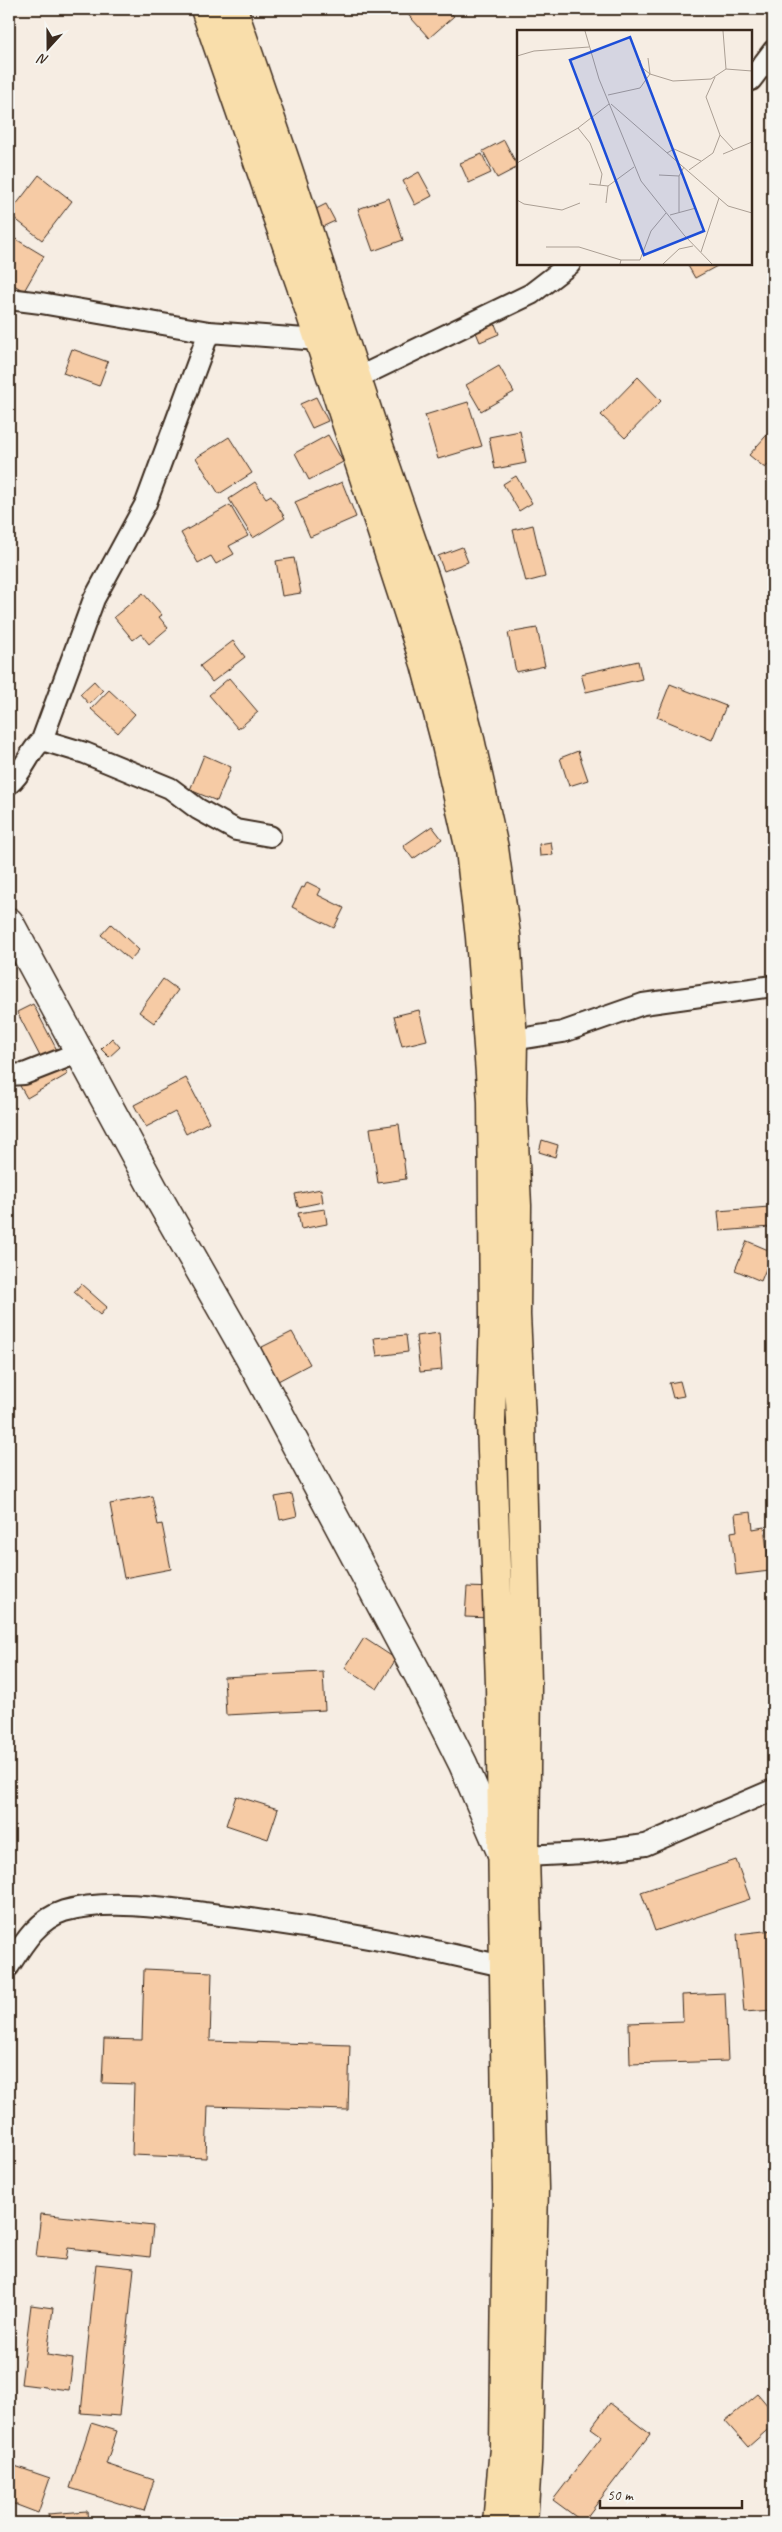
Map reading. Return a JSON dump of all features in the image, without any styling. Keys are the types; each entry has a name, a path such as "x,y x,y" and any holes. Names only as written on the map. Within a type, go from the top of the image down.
{"main road":[{"path":"205,9 319,340 425,664 444,736 470,850 480,946 492,1101 494,1316 491,1422 496,1606 534,2188 528,2449 523,2523"},
{"path":"233,9 270,112 356,378 425,579 468,730 494,848 506,935 513,1040 512,1099 517,1206 516,1315 527,1684 503,1966 507,2188 504,2448 497,2523"},
{"path":"9,922 248,1355 420,1678 463,1764 513,1855"},
{"path":"496,1606 525,1604"}],"street":[{"path":"752,79 773,51"},
{"path":"356,378 531,294 569,265"},
{"path":"9,299 209,332 319,340"},
{"path":"9,784 17,777 34,747 42,740 94,599 146,503 209,332"},
{"path":"42,740 85,753 170,788 198,808 236,830 270,836"},
{"path":"513,1040 563,1032 643,1004 773,986"},
{"path":"9,1076 24,1074 80,1052"},
{"path":"513,1855 585,1853 644,1845 773,1790"},
{"path":"9,1966 39,1925 63,1911 101,1905 175,1909 249,1918 353,1935 503,1966"}],"building":[{"path":"403,9 447,9 454,16 429,38"},
{"path":"504,140 517,168 497,178 483,151"},
{"path":"482,154 491,173 469,183 460,163"},
{"path":"419,172 432,196 415,205 403,181"},
{"path":"39,175 72,201 42,240 9,214"},
{"path":"389,198 403,240 373,251 358,209"},
{"path":"326,204 335,221 322,227 314,210"},
{"path":"14,238 44,256 24,291 9,282 9,247"},
{"path":"688,265 716,265 717,266 695,278"},
{"path":"492,317 499,334 480,342 473,325"},
{"path":"72,349 108,362 99,386 63,373"},
{"path":"499,366 514,392 481,411 466,385"},
{"path":"638,377 661,401 625,438 601,415"},
{"path":"316,397 328,421 312,428 300,404"},
{"path":"468,402 482,446 438,459 425,415"},
{"path":"773,428 773,459 765,468 749,455"},
{"path":"520,431 526,463 495,469 489,437"},
{"path":"328,435 343,462 309,480 295,453"},
{"path":"229,437 252,473 219,494 196,458"},
{"path":"516,476 532,503 519,511 503,484"},
{"path":"255,482 266,498 271,495 285,518 253,538 229,499"},
{"path":"342,482 356,517 310,537 295,502"},
{"path":"230,505 248,536 229,546 234,554 216,564 211,556 198,563 181,533"},
{"path":"533,525 545,577 526,582 513,530"},
{"path":"462,547 468,562 444,571 438,556"},
{"path":"294,558 301,593 282,596 276,561"},
{"path":"143,593 162,615 159,617 168,628 149,644 141,634 133,640 114,617"},
{"path":"537,628 545,666 516,672 508,633"},
{"path":"233,641 245,657 212,682 200,666"},
{"path":"638,661 642,679 586,692 581,674"},
{"path":"229,678 258,712 238,729 209,695"},
{"path":"94,681 103,691 89,704 80,694"},
{"path":"670,684 726,706 712,740 657,717"},
{"path":"109,690 135,714 118,733 91,709"},
{"path":"578,751 588,780 569,786 560,758"},
{"path":"204,755 231,767 217,801 190,790"},
{"path":"432,826 442,839 413,859 403,846"},
{"path":"551,842 553,855 540,856 539,844"},
{"path":"307,882 321,889 318,895 344,908 334,928 292,907 302,887 304,888"},
{"path":"111,924 139,950 130,960 101,935"},
{"path":"163,979 178,990 154,1023 139,1012"},
{"path":"33,1004 59,1054 43,1062 17,1012"},
{"path":"419,1010 427,1040 402,1046 394,1016"},
{"path":"112,1038 120,1047 109,1057 101,1049"},
{"path":"61,1062 68,1074 27,1098 20,1086"},
{"path":"186,1078 209,1122 186,1134 175,1112 146,1127 134,1105"},
{"path":"399,1124 406,1179 378,1183 370,1128"},
{"path":"542,1140 558,1145 555,1157 539,1152"},
{"path":"321,1189 323,1202 298,1207 295,1194"},
{"path":"769,1207 771,1227 720,1231 718,1211"},
{"path":"325,1209 327,1224 301,1229 298,1213"},
{"path":"747,1241 773,1252 761,1281 735,1270"},
{"path":"81,1284 107,1307 100,1315 74,1292"},
{"path":"292,1332 310,1364 278,1381 260,1348"},
{"path":"439,1333 442,1370 420,1372 416,1336"},
{"path":"406,1335 408,1352 377,1356 374,1338"},
{"path":"680,1381 684,1396 673,1398 669,1383"},
{"path":"292,1494 297,1516 280,1520 275,1497"},
{"path":"152,1496 158,1525 162,1524 171,1569 124,1578 110,1504"},
{"path":"751,1512 753,1529 764,1527 770,1571 736,1575 731,1532 737,1531 735,1514"},
{"path":"467,1587 493,1588 491,1618 465,1617"},
{"path":"364,1638 396,1659 377,1689 345,1668"},
{"path":"323,1672 325,1710 226,1715 224,1677"},
{"path":"236,1796 278,1809 268,1839 226,1825"},
{"path":"736,1860 750,1899 655,1931 641,1892"},
{"path":"773,1930 773,2010 744,2012 737,1934"},
{"path":"144,1969 212,1972 210,2041 350,2045 348,2110 208,2106 206,2158 132,2155 134,2084 102,2083 104,2039 142,2040"},
{"path":"725,1993 728,2061 630,2064 629,2023 683,2021 682,1995"},
{"path":"41,2214 153,2226 150,2257 68,2248 66,2260 36,2257"},
{"path":"96,2264 134,2268 119,2416 81,2413"},
{"path":"31,2305 53,2308 47,2355 73,2359 69,2390 21,2384"},
{"path":"758,2394 773,2412 773,2425 748,2447 725,2421"},
{"path":"610,2403 650,2434 583,2522 553,2500 602,2436 591,2428"},
{"path":"91,2423 117,2431 106,2464 154,2480 144,2511 70,2488"},
{"path":"9,2464 50,2478 38,2513 9,2502"},
{"path":"87,2511 88,2523 49,2523 48,2514"}]}
